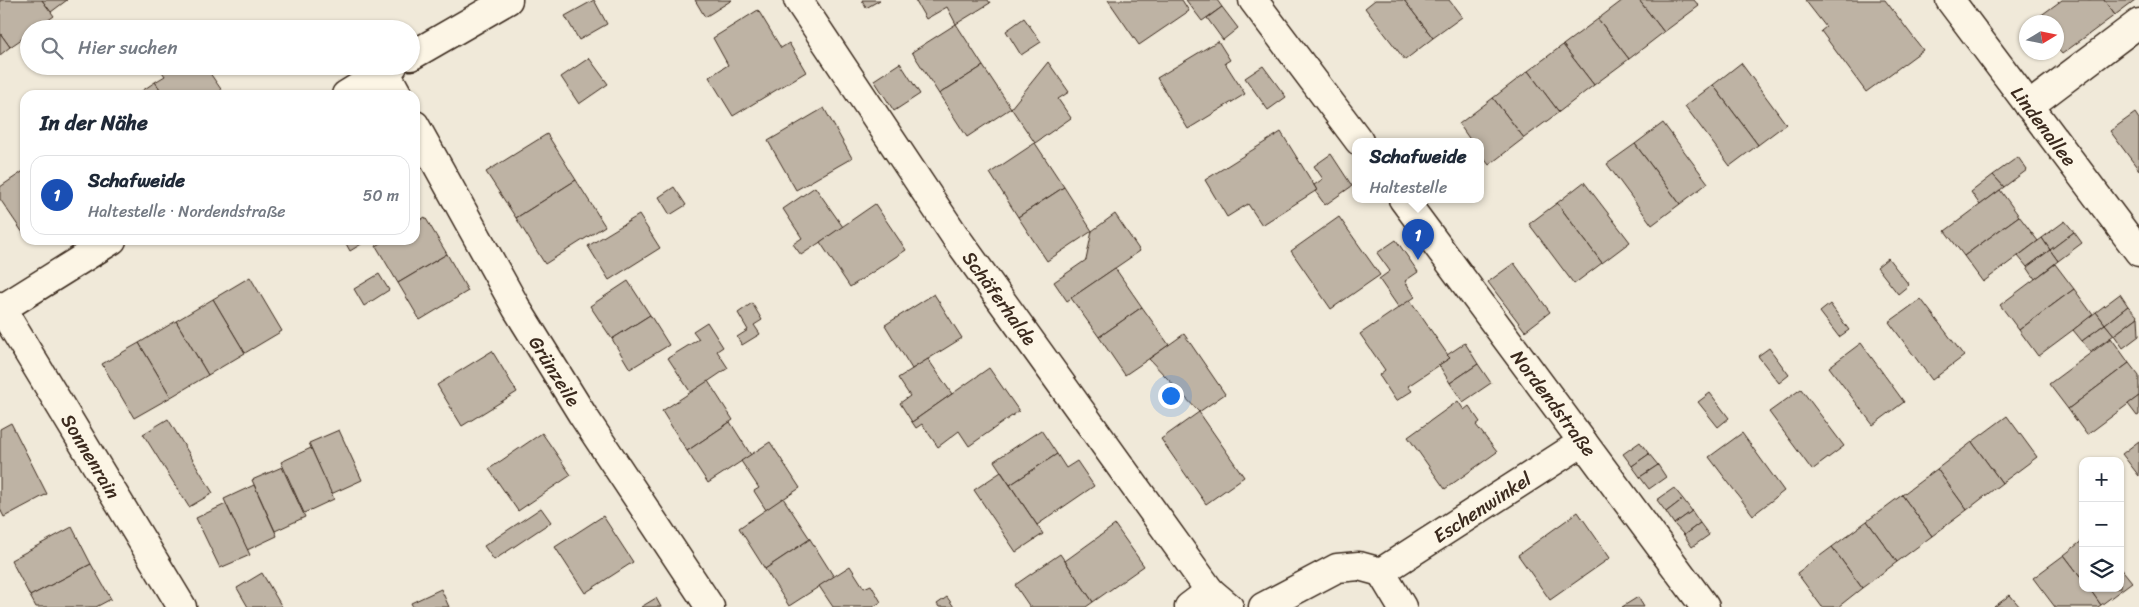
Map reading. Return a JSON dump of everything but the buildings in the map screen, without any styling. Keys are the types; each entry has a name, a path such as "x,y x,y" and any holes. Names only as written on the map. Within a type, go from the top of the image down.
{"street":[{"path":"420,51 508,0"},
{"name":"Schäferhalde","path":"798,0 955,236 1209,602"},
{"path":"1253,0 1357,138"},
{"name":"Lindenallee","path":"1950,0 2139,252"},
{"path":"2029,106 2139,23"},
{"path":"354,90 379,75"},
{"path":"391,75 396,90"},
{"name":"Grünzeile","path":"420,134 517,309 582,414 710,607"},
{"name":"Nordendstraße","path":"1405,203 1705,607"},
{"path":"1,308 104,245"},
{"name":"Sonnenrain","path":"1,308 182,607"},
{"name":"Eschenwinkel","path":"1381,572 1583,442"},
{"path":"1264,607 1337,568 1359,566 1381,572 1402,607"}],"place":[{"name":"Schafweide","path":"1418,260"}]}
